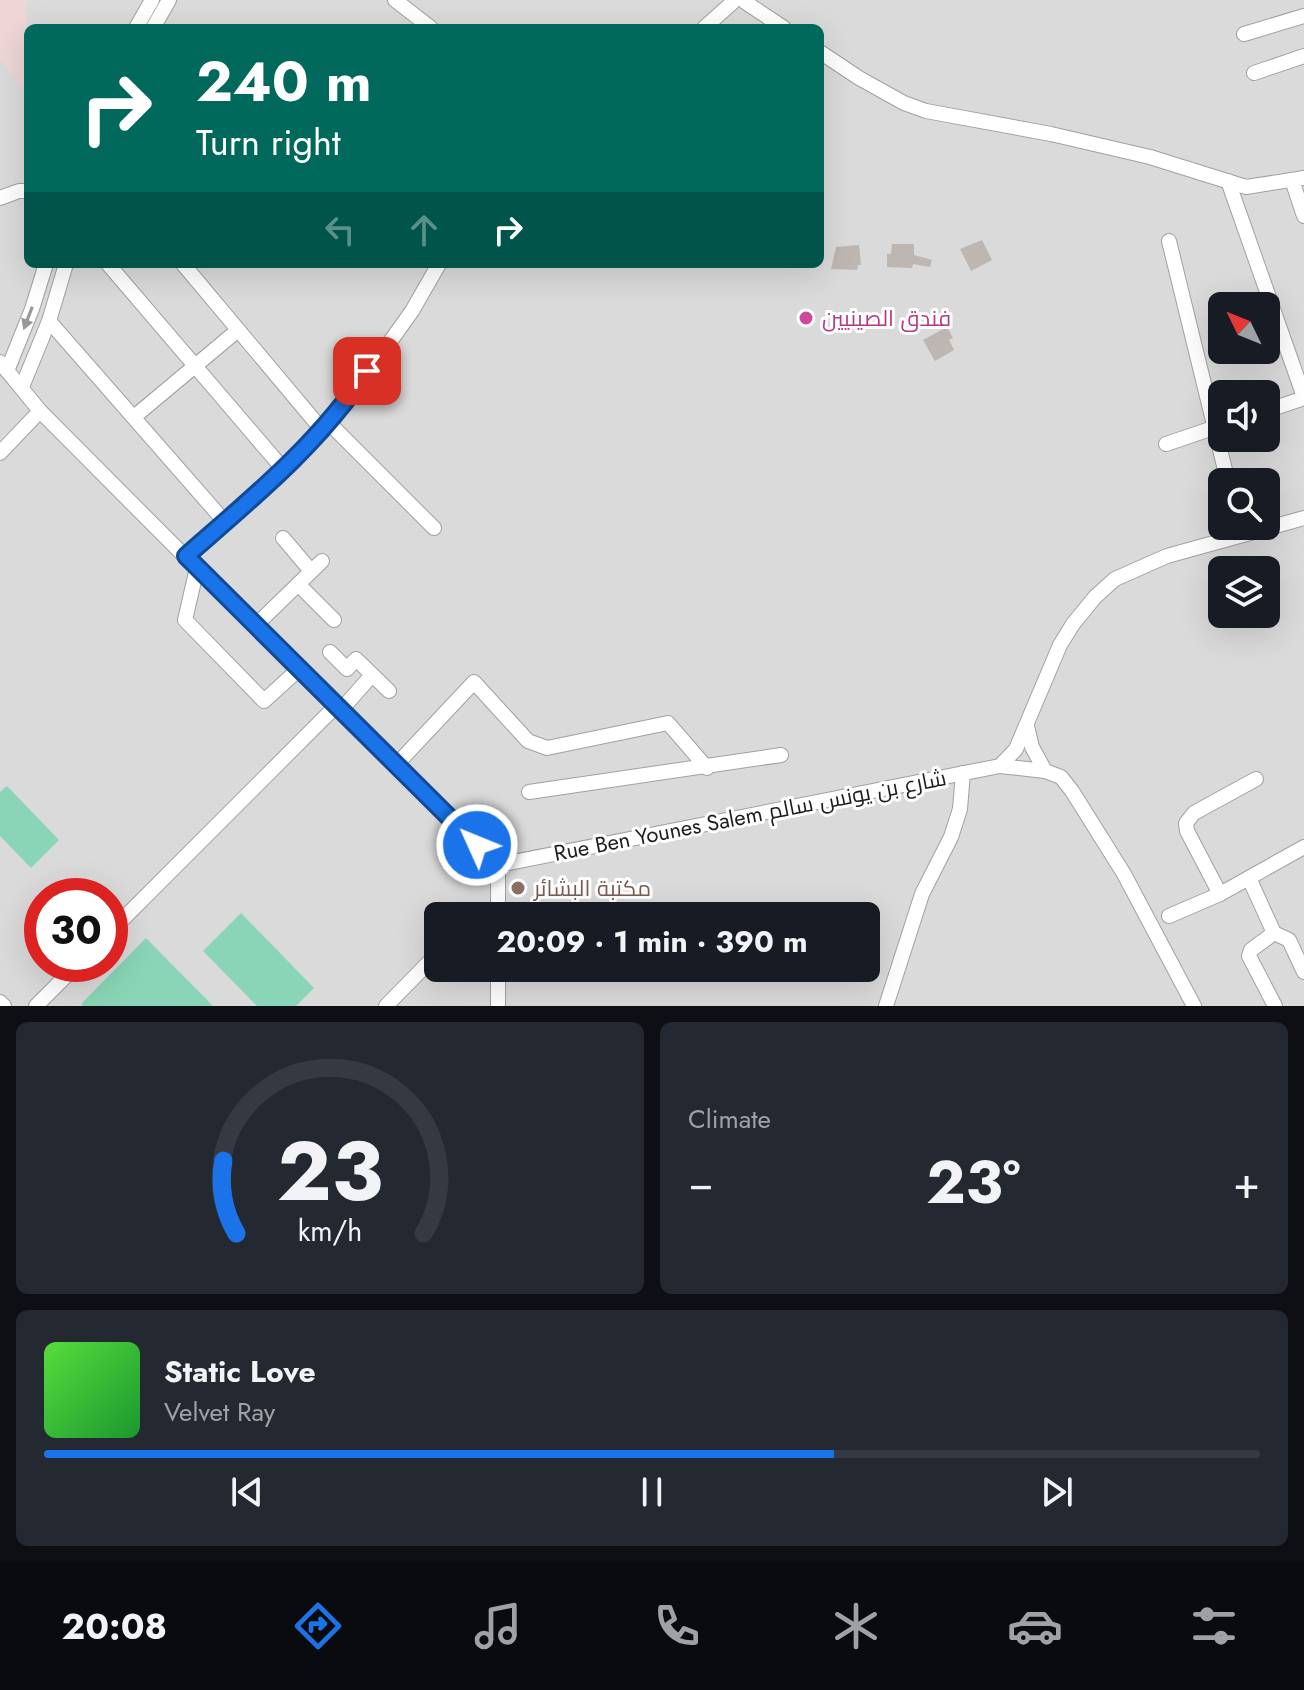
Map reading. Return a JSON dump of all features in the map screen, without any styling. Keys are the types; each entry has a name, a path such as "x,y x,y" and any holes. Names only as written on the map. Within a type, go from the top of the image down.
{"street":[{"path":"138,24 152,0"},
{"path":"155,24 169,0"},
{"path":"395,0 426,24"},
{"path":"709,24 739,1 777,24"},
{"path":"1244,34 1304,16"},
{"path":"824,55 904,103 926,111 1051,134 1135,154 1246,187 1298,179 1304,216"},
{"path":"1254,73 1304,56"},
{"path":"1228,181 1304,398 1280,406"},
{"path":"0,198 24,191"},
{"path":"1169,241 1208,391"},
{"path":"45,268 32,309 4,366 40,411 498,865 498,902"},
{"path":"22,387 49,321 65,268"},
{"path":"111,268 284,470"},
{"path":"186,268 326,427 434,528"},
{"path":"186,556 284,470 326,427 412,311 437,268"},
{"path":"49,321 225,522"},
{"path":"134,417 238,330"},
{"path":"0,453 40,411"},
{"path":"1166,444 1208,429"},
{"path":"1280,523 1304,518"},
{"path":"255,626 316,566 283,538"},
{"path":"1000,766 1016,749 1060,645 1095,597 1115,579 1140,566 1214,540"},
{"path":"197,568 185,620 264,701 298,670"},
{"path":"298,584 334,620"},
{"path":"330,652 347,669 356,659 389,691"},
{"path":"128,914 372,675"},
{"path":"396,765 474,682 528,741 547,748 668,723 707,768"},
{"path":"1027,726 1032,747 1045,771 1061,777 1072,791 1124,874 1194,1006"},
{"path":"529,792 781,755"},
{"name":"Rue Ben Younes Salem شارع بن يونس سالم","path":"498,865 1000,766 1045,771"},
{"path":"886,1006 922,894 951,837 960,809 963,773"},
{"path":"1220,894 1187,831 1186,823 1194,813 1256,779"},
{"path":"1169,916 1220,894 1304,847"},
{"path":"1249,878 1274,933 1289,940 1304,972"},
{"path":"1274,933 1251,950 1249,956 1275,1006"},
{"path":"386,1006 424,967"},
{"path":"36,1006 60,982"},
{"path":"498,982 498,1006"}],"shaded area":[{"path":"0,0 1304,0 1304,1006 0,1006"},
{"path":"0,0 28,0 22,49 24,90 0,59"}],"green space":[{"path":"7,786 59,840 31,868 0,836 0,792"},
{"path":"241,913 314,988 296,1006 257,1006 203,951"},
{"path":"146,938 213,1006 83,1006 81,1004 103,982 128,982 128,956"}],"building":[{"path":"982,240 992,260 971,271 960,249"},
{"path":"892,244 914,244 914,255 932,260 930,267 913,264 912,268 887,267 887,254 891,254"},
{"path":"859,245 861,265 857,270 831,269 836,247"},
{"path":"947,327 953,338 949,340 954,350 935,361 923,340"}],"place":[{"name":"فندق الصينيين","path":"806,318"},
{"name":"مكتبة البشائر","path":"518,888"}],"route":[{"path":"367,371 323,431 284,470 186,556 477,845"}]}
